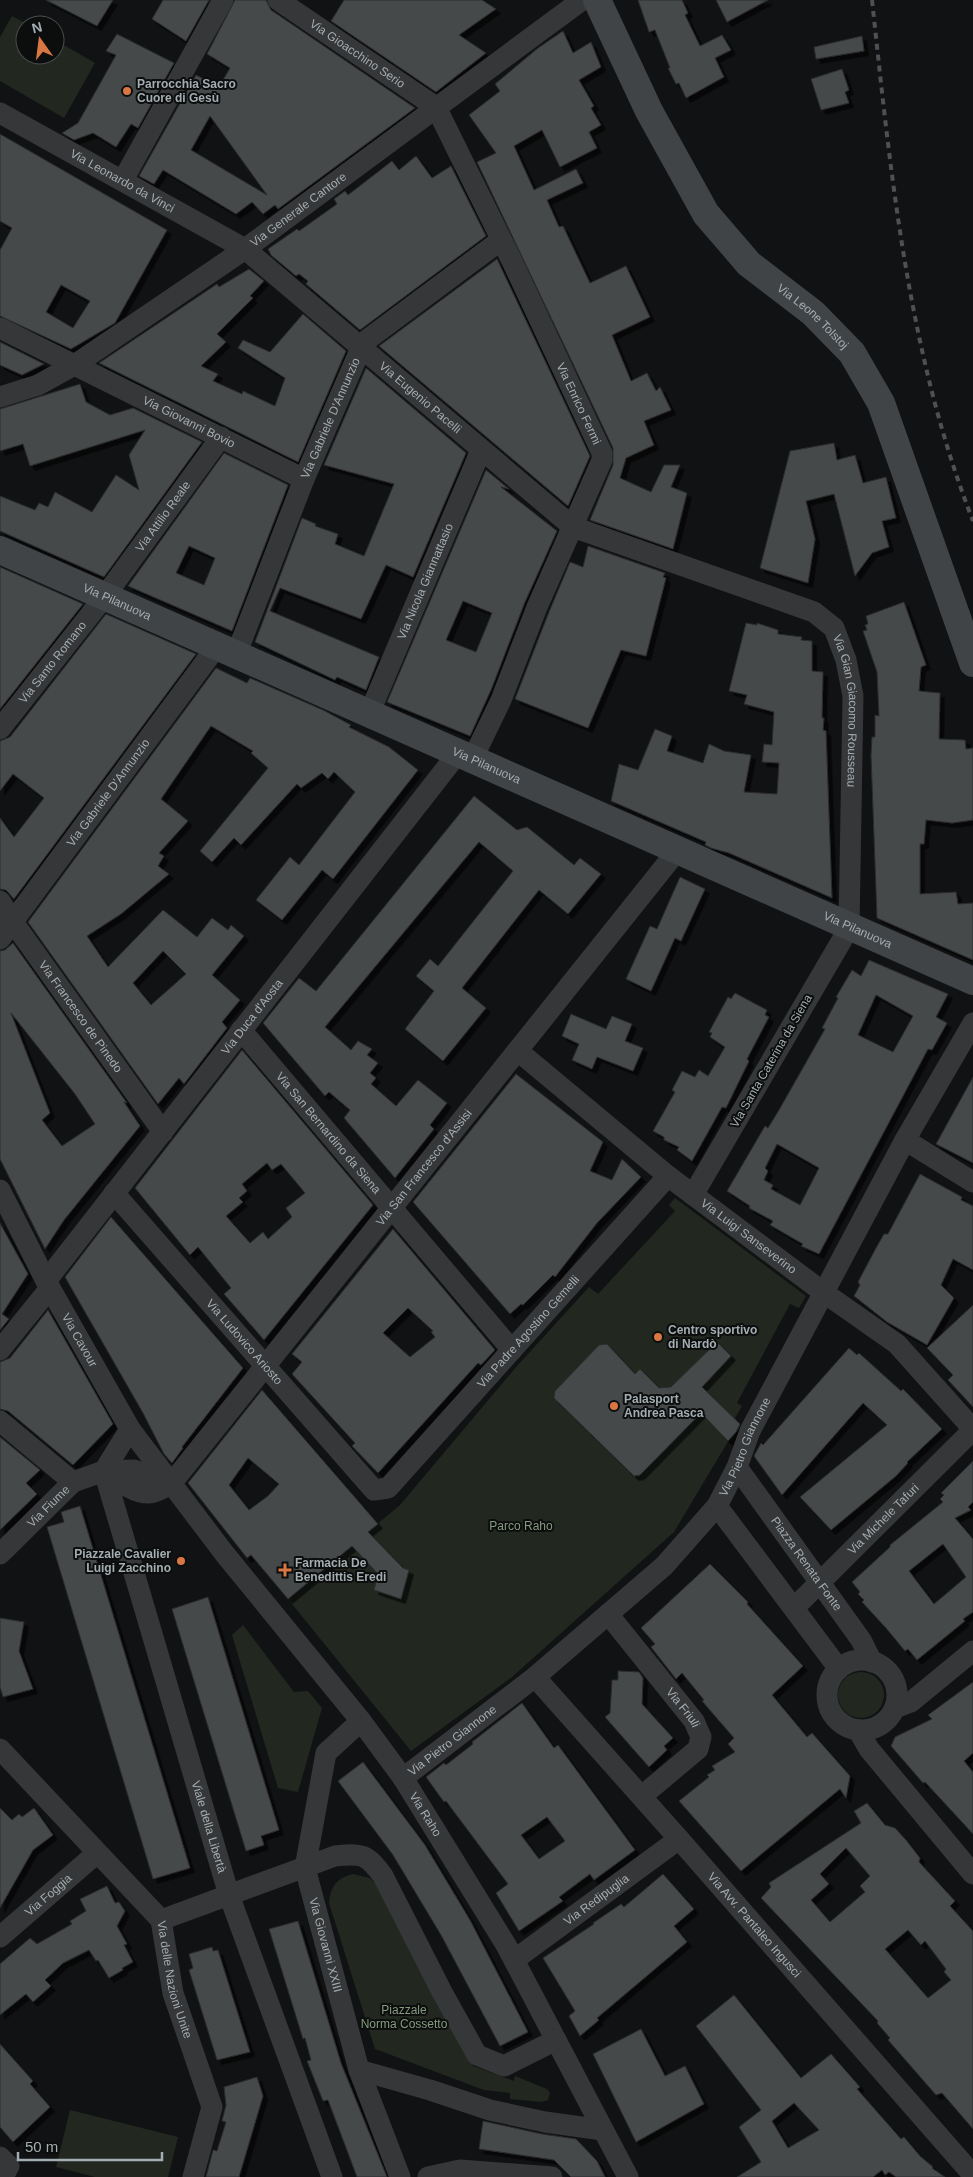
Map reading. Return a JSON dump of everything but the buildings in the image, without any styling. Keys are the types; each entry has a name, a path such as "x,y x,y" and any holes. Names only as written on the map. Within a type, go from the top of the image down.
{"street":[{"path":"123,180 223,0"},
{"name":"Via Gioacchino Serio","path":"278,0 436,107"},
{"name":"Via Generale Cantore","path":"0,397 38,385 76,364 246,249 582,0"},
{"name":"Via Leone Tolstoj","path":"597,0 649,111 706,214 750,264 813,313 852,353 881,403 973,663"},
{"name":"Via Enrico Fermi","path":"436,107 502,240 602,453 602,460 537,607 501,700 465,757"},
{"name":"Via Leonardo da Vinci","path":"0,113 246,249"},
{"name":"Via Gabriele D'Annunzio","path":"0,940 227,650 362,348 368,339 502,240"},
{"name":"Via Eugenio Pacelli","path":"246,249 480,450 573,527"},
{"name":"Via Giovanni Bovio","path":"0,328 304,478"},
{"name":"Via Attilio Reale","path":"105,596 221,437"},
{"name":"Via Nicola Giannattasio","path":"369,714 480,450"},
{"name":"Via Gian Giacomo Rousseau","path":"573,527 814,612 834,628 846,660 853,696 849,928"},
{"name":"Via Pilanuova","path":"0,550 973,982"},
{"name":"Via Santo Romano","path":"0,729 105,596"},
{"name":"Via Duca d'Aosta","path":"0,1350 114,1193 241,1030 465,757"},
{"name":"Via San Francesco d'Assisi","path":"171,1484 677,851"},
{"name":"Via Francesco de Pinedo","path":"0,901 162,1132"},
{"name":"Via Santa Caterina da Siena","path":"693,1195 849,928"},
{"name":"Via Pietro Giannone","path":"403,1778 535,1677 664,1566 717,1506 737,1467 750,1431 823,1292 905,1140 973,1022"},
{"name":"Via San Bernardino da Siena","path":"241,1030 390,1209 512,1350"},
{"name":"Via Luigi Sanseverino","path":"518,1051 668,1176 823,1292 897,1344 973,1430"},
{"path":"905,1140 973,1182"},
{"name":"Via Padre Agostino Gemelli","path":"381,1489 512,1350 668,1176"},
{"name":"Via Cavour","path":"0,1190 48,1284 130,1429 171,1484"},
{"name":"Via Ludovico Ariosto","path":"114,1193 265,1366 381,1489"},
{"path":"0,1421 73,1482"},
{"path":"130,1429 104,1471 139,1492 150,1494 171,1484"},
{"name":"Via Michele Tafuri","path":"794,1608 973,1430"},
{"name":"Piazza Renata Fonte","path":"737,1467 861,1640 872,1662 891,1674 898,1696 895,1708"},
{"name":"Via Fiume","path":"0,1554 73,1482 104,1471"},
{"name":"Viale della Libertà","path":"104,1471 229,1895 332,2177"},
{"name":"Via Raho","path":"171,1484 361,1721 403,1778 514,1960 628,2177"},
{"path":"717,1506 839,1669"},
{"name":"Via Friuli","path":"608,1614 694,1721 701,1737 698,1749 642,1796"},
{"path":"872,1662 855,1661 839,1669 832,1678 828,1688 827,1700 831,1711 847,1727 858,1730 870,1729 881,1725 889,1718 895,1708 912,1702 973,1651"},
{"name":"Via Avv. Pantaleo Ingusci","path":"535,1677 680,1839 973,2175"},
{"name":"Via Giovanni XXIII","path":"361,1721 326,1753 305,1868 359,2070 400,2177"},
{"path":"858,1730 868,1748 973,1874"},
{"name":"Via delle Nazioni Unite","path":"0,1749 161,1920 173,1993 212,2107 193,2177"},
{"name":"Via Redipuglia","path":"514,1960 680,1839"},
{"name":"Via Foggia","path":"0,1937 98,1853"},
{"path":"161,1920 335,1856 356,1854 372,1860 383,1876 442,1992 477,2055 504,2066 556,2040"},
{"path":"359,2070 430,2090 490,2110 544,2122 603,2130"},
{"path":"428,2177 460,2170 552,2177"}],"green space":[{"path":"12,16 15,18 15,65 65,65 65,46 95,63 64,118 0,81 0,37"},
{"name":"Parco Raho","path":"675,1198 806,1296 799,1308 790,1304 737,1403 742,1406 735,1418 741,1427 729,1440 674,1532 512,1677 411,1751 288,1599 400,1505 517,1366 589,1287 598,1294 675,1211 669,1205"},
{"path":"243,1625 294,1692 308,1691 322,1708 298,1792 278,1788 232,1635"},
{"path":"857,1672 865,1672 874,1676 880,1682 884,1695 880,1708 874,1714 865,1718 857,1718 848,1714 842,1708 838,1699 838,1691 842,1682 848,1676"},
{"name":"Piazzale Norma Cossetto","path":"353,1874 370,1878 376,1884 473,2066 514,2081 515,2076 547,2089 550,2093 548,2100 542,2102 510,2099 510,2093 484,2090 375,2049 329,1903 331,1892 336,1883 343,1877"},
{"path":"70,2110 178,2137 168,2177 95,2177 56,2167"}],"railway":[{"path":"872,0 895,198 917,329 932,394 951,458 973,521"}],"place":[{"name":"Parrocchia Sacro Cuore di Gesù","path":"127,91"},
{"name":"Centro sportivo di Nardò","path":"658,1337"},
{"name":"Palasport Andrea Pasca","path":"614,1406"},
{"name":"Piazzale Cavalier Luigi Zacchino","path":"181,1561"},
{"name":"Farmacia De Benedittis Eredi","path":"285,1570"}]}
